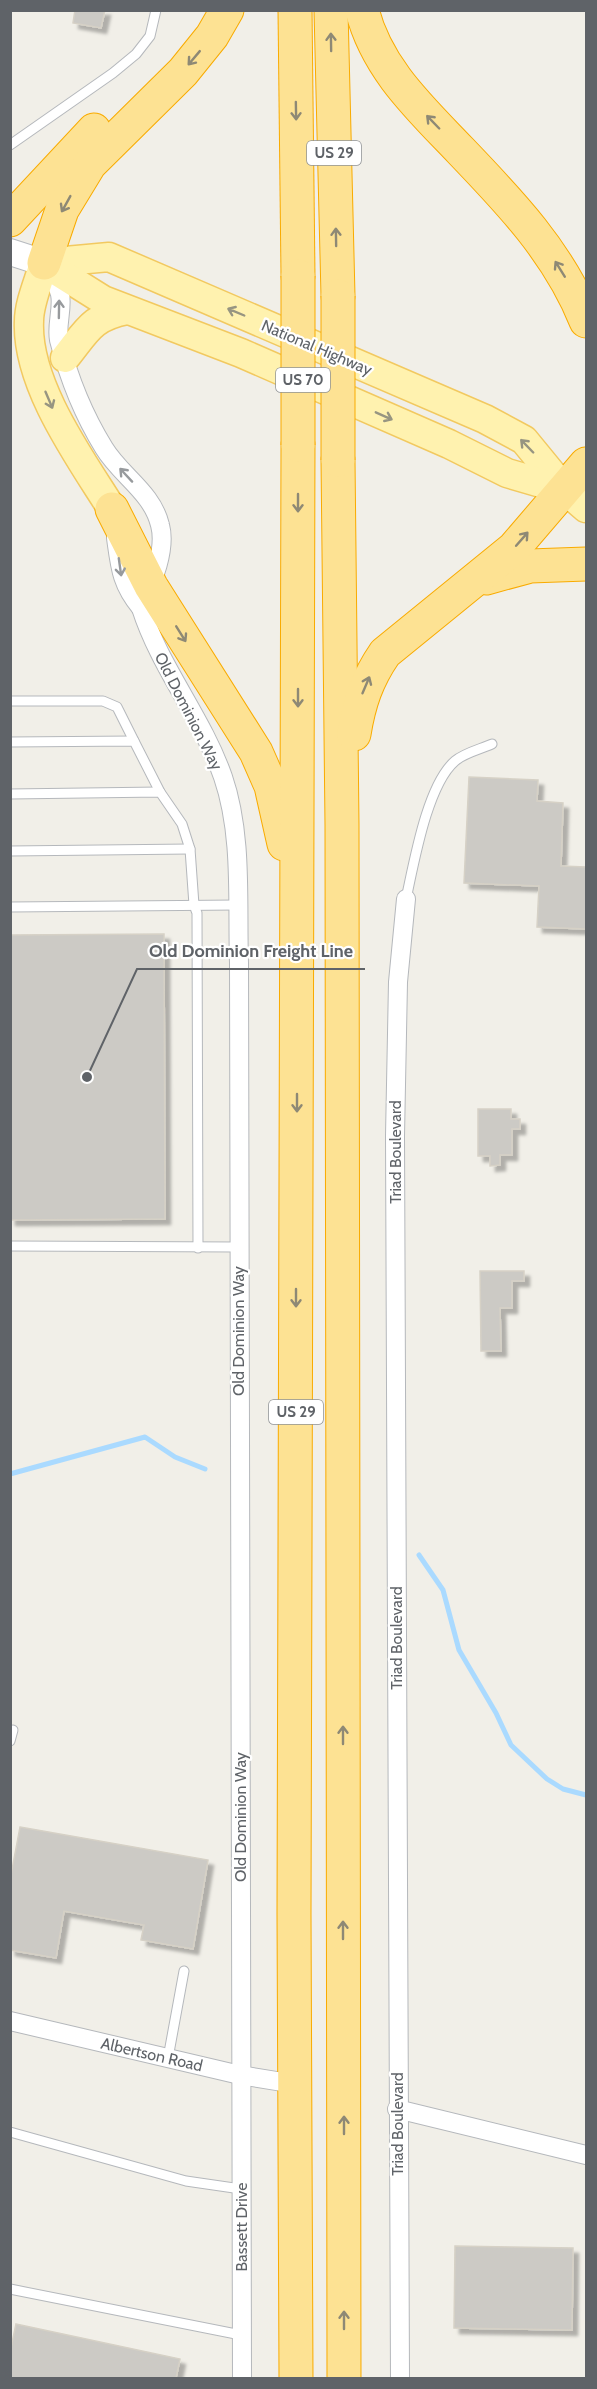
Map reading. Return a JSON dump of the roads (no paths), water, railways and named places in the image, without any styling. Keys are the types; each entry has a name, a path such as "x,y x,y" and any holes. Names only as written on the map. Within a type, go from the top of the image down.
{"highway":[{"path":"44,263 62,210 90,164 140,112 183,72 213,36 227,10"},
{"name":"US 29","path":"295,10 298,276 296,2379"},
{"name":"US 29","path":"331,10 338,296 342,825 344,2379"},
{"path":"362,10 367,32 388,69 408,97 512,204 542,241 562,271 586,321"},
{"path":"10,220 93,131 140,112"},
{"path":"342,825 358,712 370,675 385,653 576,499 586,464"},
{"path":"112,509 146,597 256,752 271,786 284,839 284,898 297,1056"},
{"path":"473,581 530,566 586,564"}],"main road":[{"name":"National Highway","path":"10,252 44,263 103,300 241,353 448,444 507,473 576,499"},
{"name":"National Highway","path":"44,263 108,257 485,419 524,440 576,499"},
{"path":"44,263 28,320 30,343 37,370 60,425 112,509"},
{"path":"66,358 89,326 108,313 127,310"},
{"path":"10,330 37,370"}],"street":[{"path":"44,263 60,294 59,338 66,358 67,374 106,451 147,497 155,511 162,539 146,597"},
{"name":"Old Dominion Way","path":"146,597 148,631 206,737 223,778 231,811 236,848 240,2075"},
{"name":"Triad Boulevard","path":"400,2379 397,2109 395,1136 398,982 406,899"},
{"name":"Albertson Road","path":"10,2021 240,2075 295,2085"},
{"name":"Bassett Drive","path":"240,2075 242,2379"},
{"path":"397,2109 586,2155"}],"lane":[{"path":"10,146 136,54 150,36 156,10"},
{"path":"10,701 103,701 117,707 160,792 182,824 190,849 197,925 198,1248"},
{"path":"10,742 134,741"},
{"path":"406,899 436,787 455,761 492,744"},
{"path":"10,794 160,792"},
{"path":"10,851 190,849"},
{"path":"10,907 237,905"},
{"path":"10,1246 238,1247"},
{"path":"10,1741 13,1730"},
{"path":"168,2058 184,1971"},
{"path":"10,2132 186,2181 241,2189"},
{"path":"10,2289 242,2335"}],"waterway":[{"path":"10,1474 145,1437 175,1457 205,1469"},
{"path":"419,1555 443,1590 459,1650 496,1713 511,1745 547,1779 563,1789 586,1795"}],"place":[{"name":"Old Dominion Freight Line","path":"87,1077"}]}
